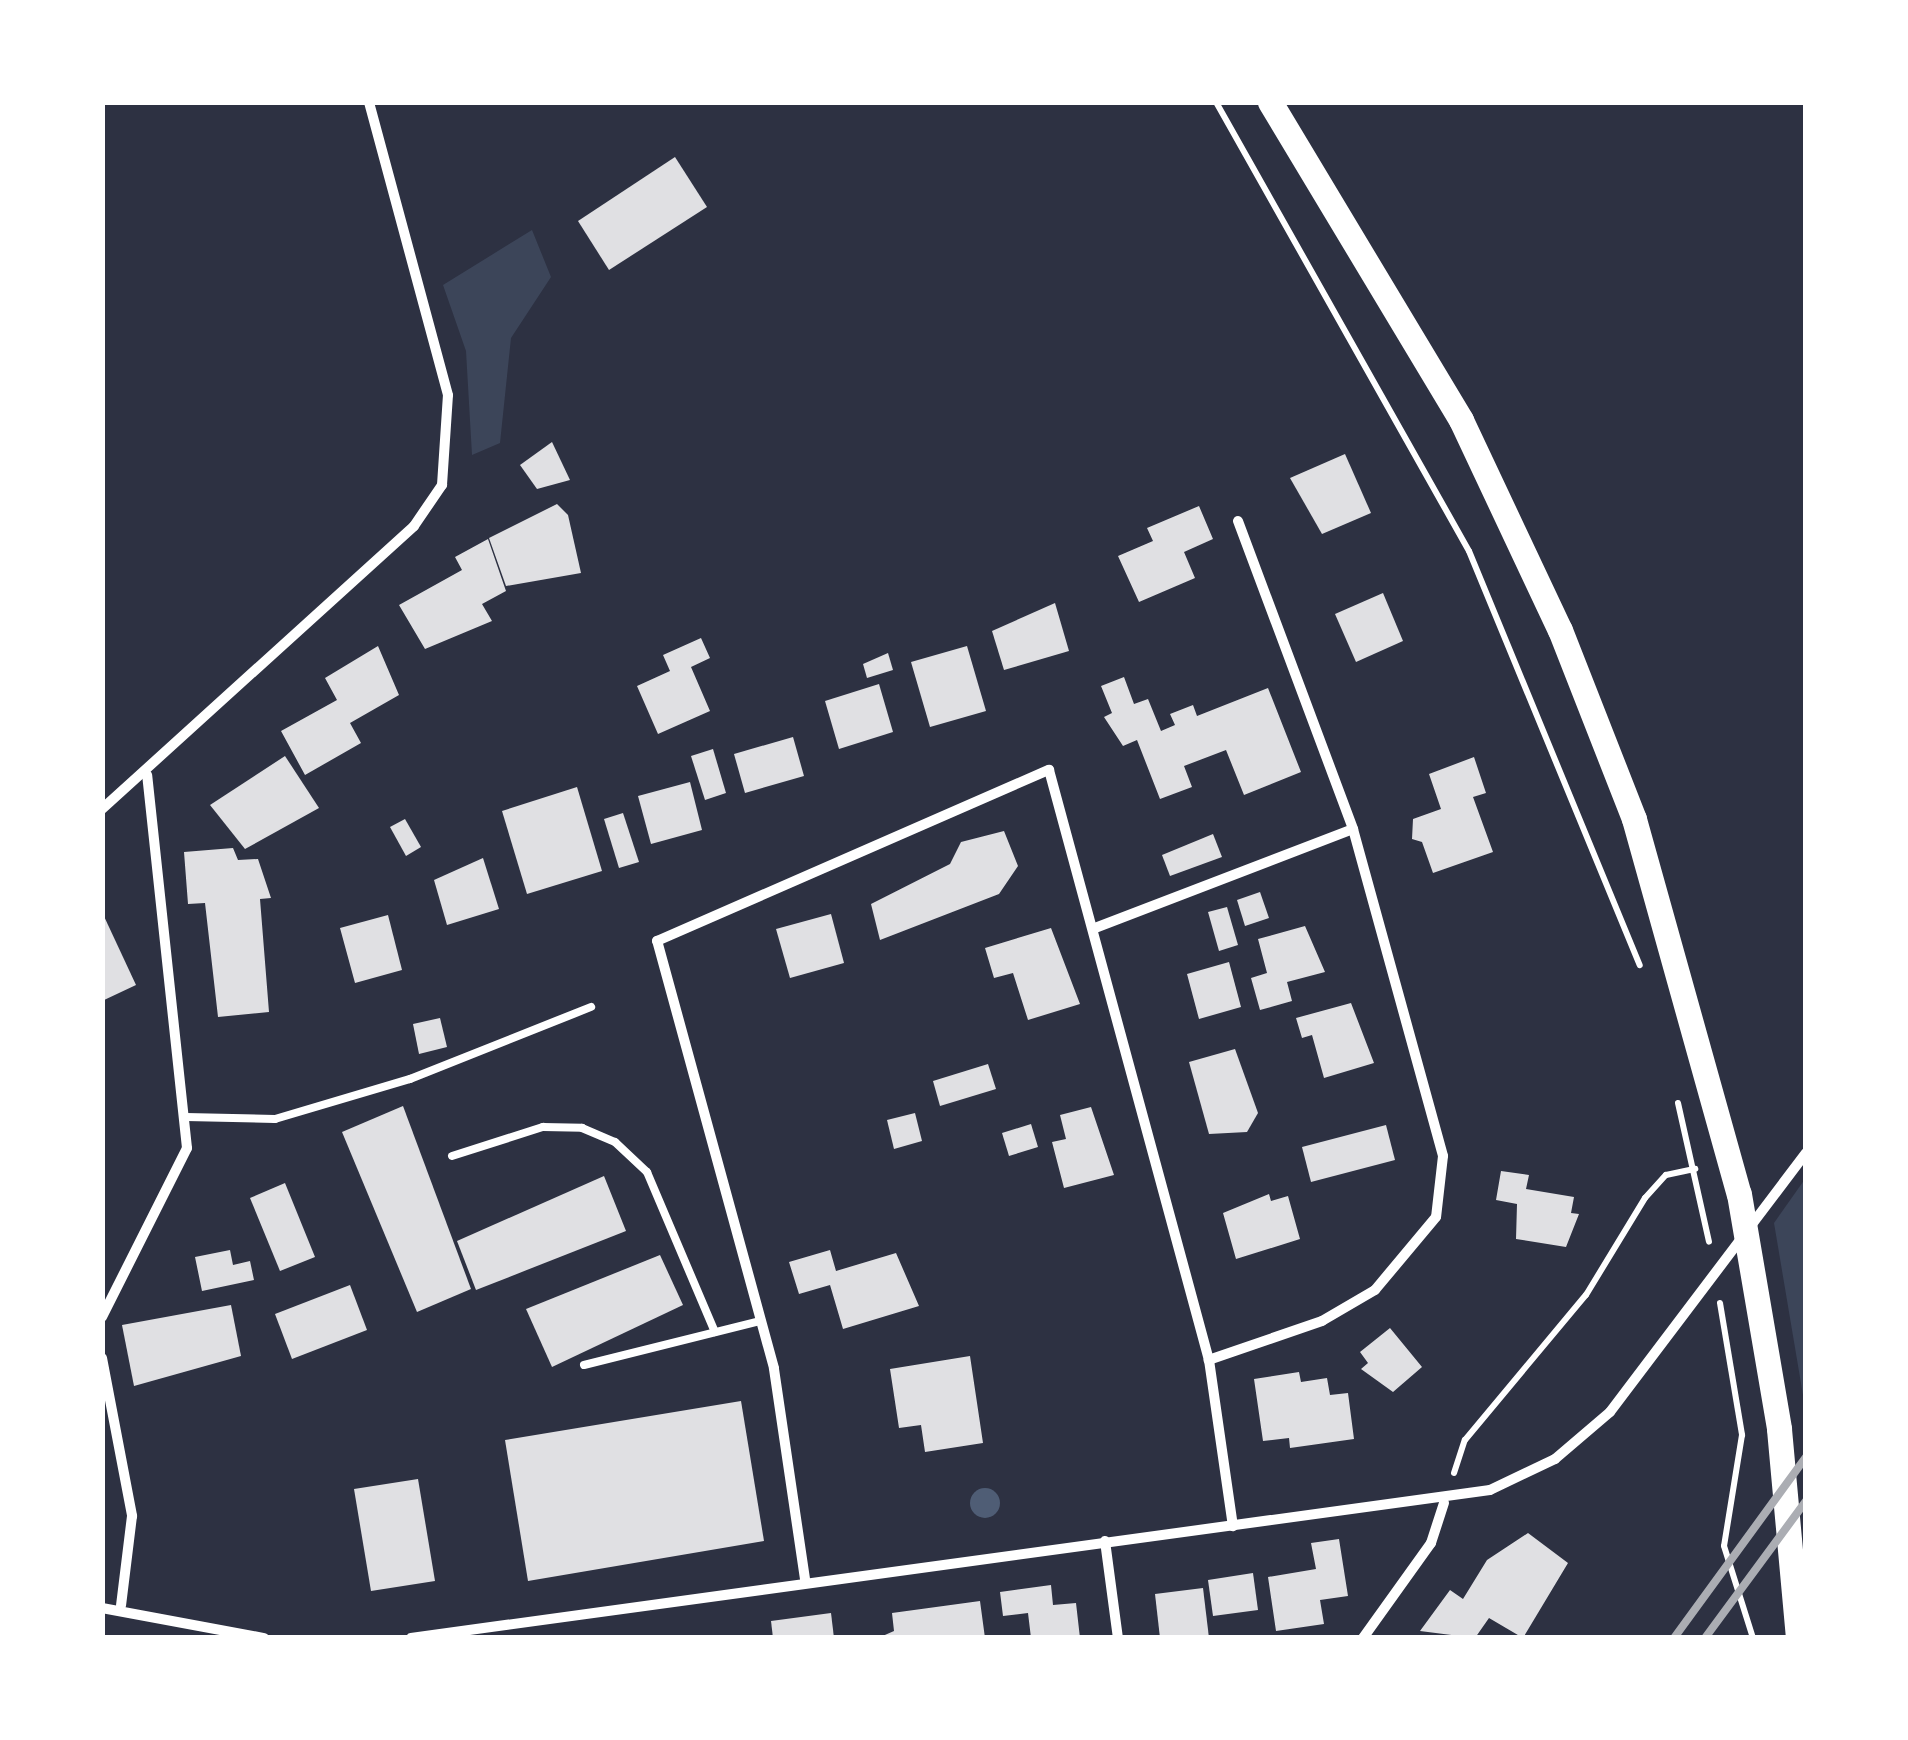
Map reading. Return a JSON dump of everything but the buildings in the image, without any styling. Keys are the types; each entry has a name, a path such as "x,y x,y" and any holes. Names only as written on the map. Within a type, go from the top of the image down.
{"main road":[{"path":"1270,102 1462,420 1560,630 1634,819 1743,1212 1779,1429 1798,1638"}],"street":[{"path":"102,808 147,775 414,526 442,486 448,394 369,102"},
{"path":"1209,1360 1353,1305 1436,1217 1443,1156 1353,829 1238,522"},
{"path":"805,1579 761,1321 657,941 1049,770 1096,928 1209,1360 1233,1526"},
{"path":"102,1316 187,1148 147,775"},
{"path":"1096,928 1353,829"},
{"path":"411,1638 805,1579 1444,1503 1524,1476 1584,1437 1698,1298 1806,1153"},
{"path":"102,1358 132,1516 121,1605"},
{"path":"1362,1638 1431,1543 1444,1503"},
{"path":"1105,1541 1118,1638"},
{"path":"102,1608 121,1605 264,1638"}],"lane":[{"path":"186,1117 275,1118 410,1079 591,1007"},
{"path":"452,1156 543,1127 582,1128 615,1142 648,1172 715,1332"},
{"path":"584,1365 761,1321"},
{"path":"499,1622 511,1638"}],"path":[{"path":"1216,102 1469,551 1644,974"},
{"path":"1672,1080 1695,1169 1712,1262"},
{"path":"1444,1503 1464,1440 1586,1295 1645,1198 1666,1174 1695,1169"},
{"path":"1716,1281 1742,1435 1724,1546 1752,1638"}],"shaded area":[{"path":"532,230 551,277 511,338 500,443 472,455 466,351 443,285"},
{"path":"1805,1179 1805,1407 1774,1223"},
{"path":"985,1488 996,1492 1000,1503 996,1514 985,1518 974,1514 970,1503 974,1492"}],"railway":[{"path":"1674,1638 1806,1457"},
{"path":"1705,1638 1806,1501"}]}
